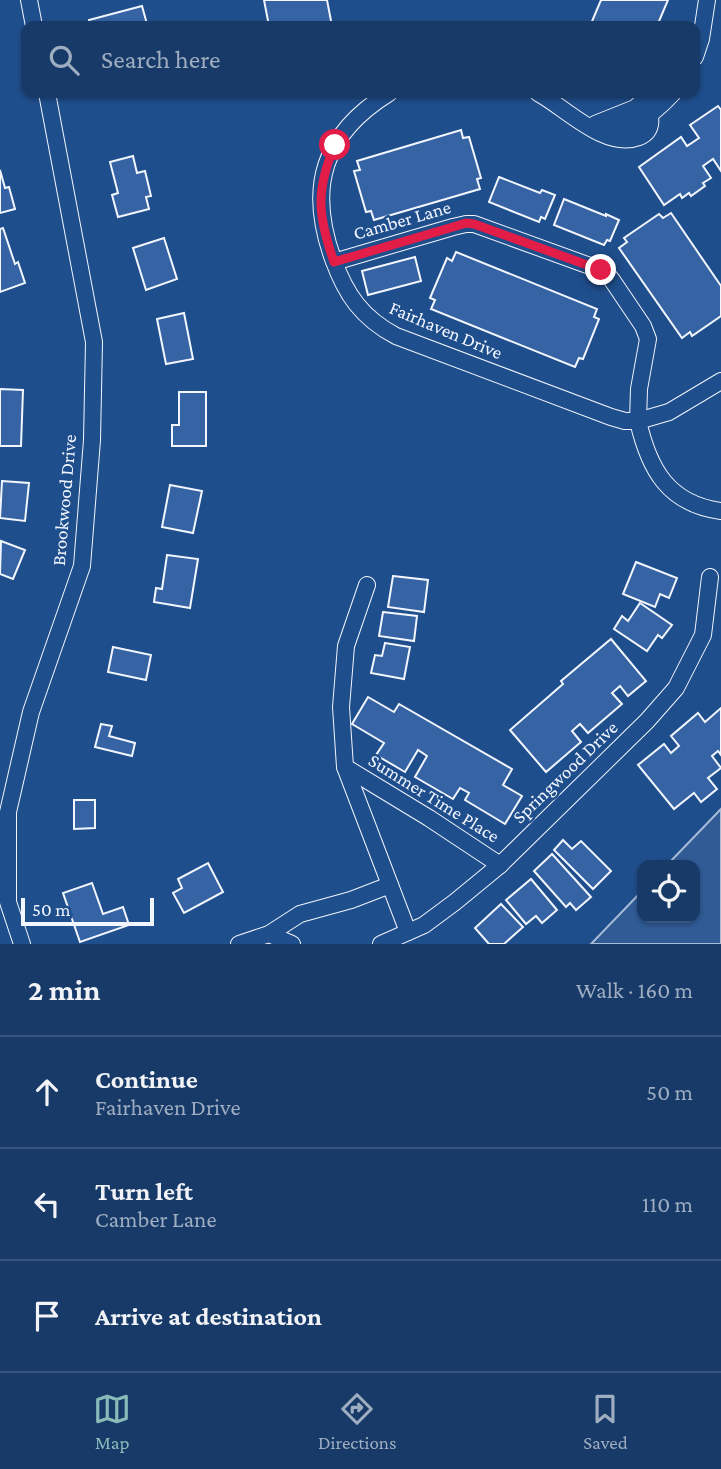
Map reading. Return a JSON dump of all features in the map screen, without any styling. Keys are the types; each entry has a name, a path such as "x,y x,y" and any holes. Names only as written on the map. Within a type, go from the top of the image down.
{"street":[{"path":"29,0 33,21"},
{"path":"700,42 707,0"},
{"name":"Brookwood Drive","path":"22,944 8,902 8,812 31,712 82,566 92,440 94,342 48,98"},
{"name":"Fairhaven Drive","path":"381,98 345,129 325,168 321,186 323,224 334,262 353,301 380,327 396,336 611,417 638,421"},
{"path":"545,98 580,122 619,139 635,138 649,131 649,102 590,126"},
{"name":"Camber Lane","path":"334,262 466,223 601,270 612,280 647,334 639,389 638,421 649,458 663,483 674,492 701,507 721,511"},
{"path":"638,421 669,412 721,380"},
{"name":"Springwood Drive","path":"381,944 424,925 500,865 647,721 676,688 704,635 710,577"},
{"path":"367,584 346,646 341,708 345,767 408,932"},
{"name":"Summer Time Place","path":"345,767 500,865"},
{"path":"239,944 269,934 300,914 390,886"},
{"path":"269,934 292,944"}],"shaded area":[{"path":"721,809 721,944 591,944 637,896 637,923 700,923 700,860 672,860"}],"building":[{"path":"264,0 327,0 331,21 268,21"},
{"path":"601,0 668,0 659,21 592,21"},
{"path":"142,6 146,21 89,21"},
{"path":"718,106 721,110 721,171 713,159 703,166 711,178 703,183 705,186 691,196 689,193 682,198 680,194 664,205 639,167 681,137 687,146 699,138 690,125"},
{"path":"461,130 463,138 469,137 481,178 477,179 480,189 374,220 371,211 366,212 354,171 360,170 357,161"},
{"path":"133,156 137,173 145,171 151,196 146,197 149,209 118,217 112,195 118,193 110,162"},
{"path":"0,170 5,188 9,187 15,209 0,213"},
{"path":"499,177 540,193 542,190 555,195 545,219 541,217 539,222 489,202"},
{"path":"564,199 619,220 610,241 607,240 604,245 554,225"},
{"path":"671,213 721,286 721,316 692,336 690,332 682,338 619,248 627,242 624,238 659,214 663,218"},
{"path":"3,228 15,264 18,262 25,283 0,292 0,229"},
{"path":"164,238 177,279 146,290 133,248"},
{"path":"456,252 597,309 594,317 599,319 583,359 579,358 575,367 431,309 435,300 430,298 447,258 452,261"},
{"path":"415,257 421,281 368,295 362,271"},
{"path":"184,313 193,359 166,364 157,319"},
{"path":"0,389 23,390 21,446 0,446"},
{"path":"179,392 206,392 206,446 172,446 172,425 179,425"},
{"path":"2,481 29,483 25,521 0,518"},
{"path":"170,485 202,491 193,533 162,527"},
{"path":"1,541 25,550 13,579 0,574"},
{"path":"167,555 198,559 190,608 154,602 156,588 162,589"},
{"path":"636,562 677,578 669,598 660,594 655,607 623,594"},
{"path":"393,576 428,580 424,612 388,607"},
{"path":"640,603 672,625 662,638 658,635 647,651 614,629 622,616 628,621"},
{"path":"383,612 417,616 414,641 379,636"},
{"path":"611,639 646,681 628,696 620,686 612,693 622,704 588,733 580,724 572,731 581,742 546,772 510,730 563,684 561,681"},
{"path":"385,643 410,647 404,679 371,673 375,655 382,656"},
{"path":"113,647 151,655 146,680 108,672"},
{"path":"368,697 394,712 399,704 512,769 503,785 522,796 505,824 465,800 469,793 460,788 453,799 415,777 427,756 418,750 405,772 376,755 384,743 352,724"},
{"path":"721,708 721,755 718,751 712,756 721,768 708,778 717,789 701,802 694,793 674,809 638,765 664,744 671,753 679,746 671,736 698,713 705,722"},
{"path":"101,724 112,726 109,736 135,743 132,756 95,747"},
{"path":"74,800 95,800 95,828 74,829"},
{"path":"563,840 572,849 581,841 611,871 593,889 554,850"},
{"path":"552,854 591,897 576,910 570,903 566,907 534,871"},
{"path":"208,863 223,892 184,913 173,893 182,888 178,879"},
{"path":"531,879 557,910 542,923 536,916 526,924 506,900"},
{"path":"92,883 103,914 123,907 129,925 80,942 63,893"},
{"path":"501,904 523,927 504,944 489,944 475,928"}],"route":[{"path":"335,145 325,168 320,206 334,262 466,223 601,270"}]}
